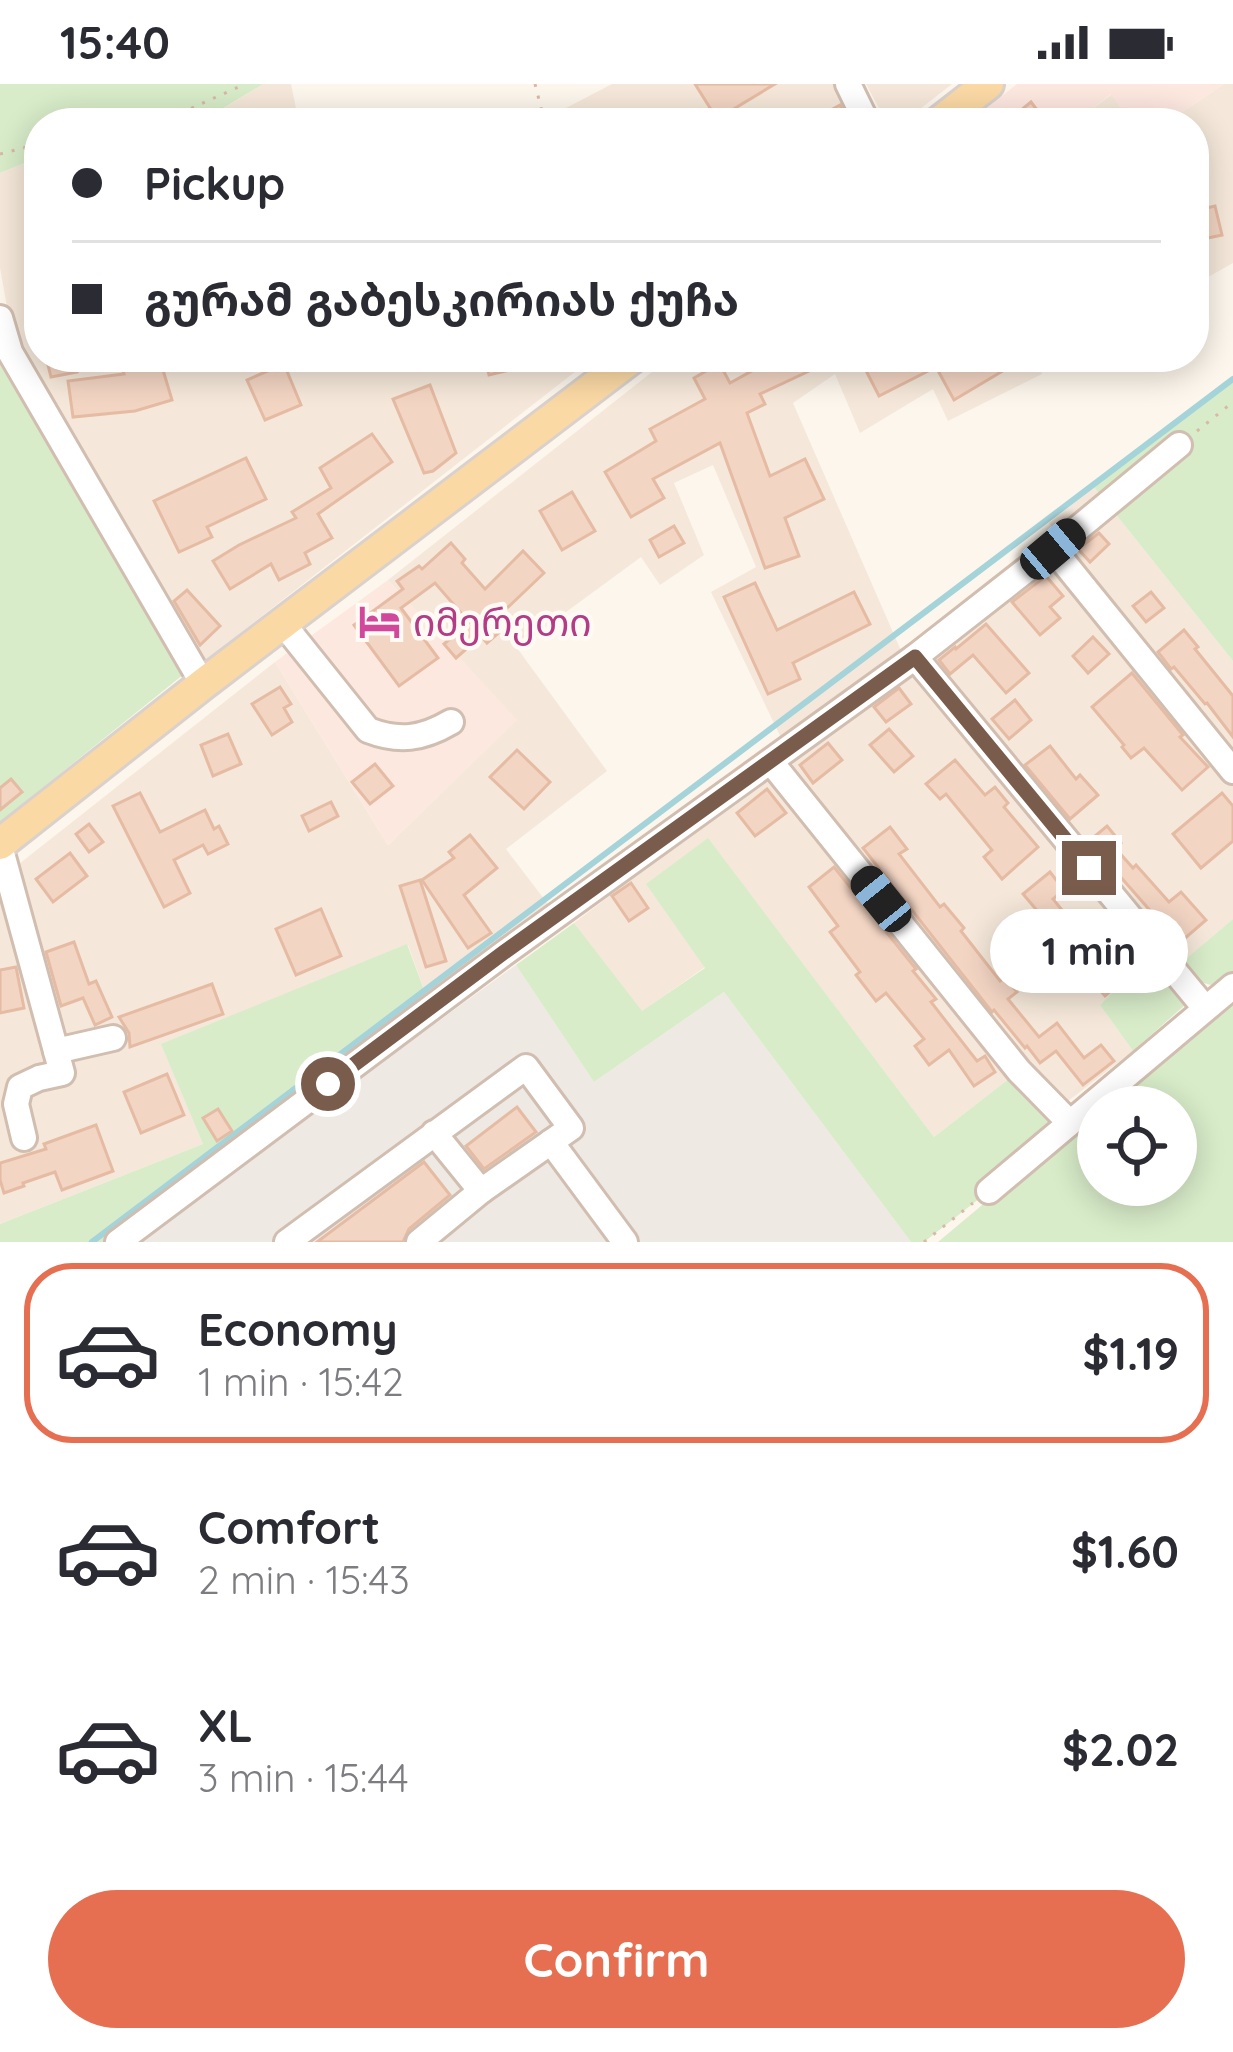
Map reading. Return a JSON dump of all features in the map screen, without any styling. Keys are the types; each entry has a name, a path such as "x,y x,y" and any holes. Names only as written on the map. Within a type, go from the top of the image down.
{"main road":[{"path":"957,108 988,84"},
{"path":"0,845 613,372"}],"street":[{"path":"0,319 10,352 203,684"},
{"path":"118,1242 503,953 915,657 1179,445"},
{"path":"1053,549 1233,771"},
{"path":"284,625 368,730 408,739 433,733 451,722"},
{"path":"915,657 1204,1008"},
{"path":"771,762 1019,1071 1068,1121"},
{"path":"0,845 59,1062"},
{"path":"988,1191 1233,986"},
{"path":"24,1138 16,1104 20,1087 59,1062 113,1038"},
{"path":"287,1242 526,1067 571,1128 418,1242"},
{"path":"434,1132 481,1191"},
{"path":"551,1142 625,1242"}],"path":[{"path":"192,108 245,84"},
{"path":"1179,445 1233,402"},
{"path":"924,1242 988,1191"}],"shaded area":[{"path":"263,84 291,84 296,108 224,108"},
{"path":"612,84 839,84 851,108 566,108"},
{"path":"866,84 952,84 921,108 879,108"},
{"path":"1017,84 1224,84 1188,108 1121,108 1111,94 1093,108 987,108"},
{"path":"1224,84 1233,84 1233,263 1209,277 1209,108 1188,108"},
{"path":"1112,94 1121,108 1094,108"},
{"path":"24,163 24,346 9,318 0,268 0,173"},
{"path":"38,372 575,372 198,666"},
{"path":"652,372 1042,374 948,421 933,389 860,433 835,374 793,403 902,653 784,744 711,592 756,567 713,465 674,483 704,555 660,585 641,557 517,648 607,771 506,849 554,912 429,1003 408,945 162,1044 203,1144 0,1224 0,879 275,662 388,845 516,720 388,580"},
{"path":"1094,487 1233,661 1233,753 1049,523"},
{"path":"1053,558 1233,782 1233,919 1181,963 929,655"},
{"path":"388,580 517,720 388,845 275,662"},
{"path":"913,669 1147,957 1100,1005 1133,1051 1088,1086 1077,1086 1077,1094 1068,1101 1037,1077 794,771 792,760"},
{"path":"769,774 1010,1078 934,1137 708,839 705,967 637,1015 574,923"},
{"path":"516,965 594,1082 724,992 911,1242 134,1242"}],"green space":[{"path":"0,84 263,84 223,108 24,108 24,163 0,173"},
{"path":"0,365 189,670 0,822"},
{"path":"1233,382 1233,661 1094,487"},
{"path":"708,838 934,1137 1019,1071 1068,1121 924,1242 911,1242 724,992 594,1082 516,965 574,923 642,1011 705,968 646,884"},
{"path":"1233,919 1233,971 1215,986 1200,982 1181,963"},
{"path":"407,944 429,1003 115,1242 0,1242 0,1224 203,1144 161,1044"},
{"path":"1147,957 1186,1004 1133,1051 1100,1005"},
{"path":"1233,996 1233,1242 938,1242 1077,1126 1077,1206 1197,1206 1197,1086 1124,1086"}],"building":[{"path":"695,84 775,84 735,108 710,108"},
{"path":"1215,206 1222,235 1209,238 1209,207"},
{"path":"164,372 172,400 135,411 73,417 68,381"},
{"path":"266,372 287,372 301,405 265,420 247,380"},
{"path":"704,372 724,372 730,383 750,372 807,372 760,394 765,404 747,413 770,476 805,459 824,499 785,518 799,556 765,568 720,443 653,479 664,498 631,517 605,472 656,441 650,429 705,399 694,378"},
{"path":"867,372 926,372 879,396"},
{"path":"939,372 1001,372 954,400"},
{"path":"430,385 456,453 424,473 393,399"},
{"path":"372,434 392,462 318,514 332,538 305,553 310,564 279,580 271,564 230,589 213,561 296,518 292,512 331,488 320,468"},
{"path":"246,458 266,499 207,527 212,537 179,552 154,501"},
{"path":"572,492 595,531 562,550 540,511"},
{"path":"674,526 684,543 659,557 650,540"},
{"path":"1099,533 1109,544 1090,562 1078,549"},
{"path":"451,543 485,589 523,551 544,573 504,611 512,621 487,643 481,636 456,658 444,644 469,622 435,583 401,608 438,658 399,686 354,625 403,589 397,581 419,566 422,569"},
{"path":"1046,576 1063,596 1050,607 1060,618 1040,635 1012,602"},
{"path":"755,583 777,630 854,592 870,624 793,663 800,679 768,694 724,597"},
{"path":"187,590 220,626 200,645 174,601"},
{"path":"1151,592 1164,608 1146,622 1133,606"},
{"path":"986,624 1029,673 1006,693 973,655 950,674 939,660"},
{"path":"1184,630 1233,696 1233,737 1158,652"},
{"path":"1093,637 1109,654 1088,673 1073,656"},
{"path":"1132,673 1208,767 1182,790 1144,748 1131,758 1092,707"},
{"path":"280,687 291,704 284,708 292,722 272,735 252,704"},
{"path":"899,688 911,704 886,722 874,707"},
{"path":"1015,700 1031,720 1009,739 992,719"},
{"path":"889,729 913,756 894,772 870,745"},
{"path":"228,734 241,764 213,776 201,745"},
{"path":"828,743 842,760 813,783 800,765"},
{"path":"1050,746 1076,779 1080,775 1098,795 1070,819 1025,765"},
{"path":"517,750 550,782 524,809 490,777"},
{"path":"955,760 985,795 995,787 1008,803 1004,807 1038,847 1002,879 984,857 992,850 946,794 940,799 926,784"},
{"path":"375,764 393,786 370,804 352,782"},
{"path":"11,779 22,792 0,810 0,788"},
{"path":"767,789 786,813 755,836 737,813"},
{"path":"140,793 160,832 205,810 228,844 208,854 203,845 174,860 190,893 164,907 113,806"},
{"path":"1222,793 1233,806 1233,841 1201,868 1173,834"},
{"path":"331,802 338,816 309,831 302,816"},
{"path":"89,824 103,842 89,852 76,834"},
{"path":"1107,826 1121,843 1116,849 1133,868 1136,865 1169,902 1181,892 1206,920 1176,946 1089,841"},
{"path":"890,827 907,849 899,854 940,907 944,904 964,928 961,931 1000,981 1005,977 1017,992 1008,999 1039,1037 1057,1023 1084,1058 1101,1045 1114,1061 1083,1085 1056,1051 1040,1063 1025,1048 863,848"},
{"path":"470,835 497,868 464,895 491,933 468,948 422,880 454,858 449,852"},
{"path":"70,853 87,876 53,902 36,879"},
{"path":"834,867 916,969 913,971 936,999 931,1002 977,1061 985,1056 995,1072 974,1086 949,1050 929,1065 915,1046 924,1039 886,993 876,1001 830,932 838,926 809,887"},
{"path":"1050,872 1064,890 1053,899 1101,958 1113,948 1133,972 1105,996 1073,959 1059,971 1039,946 1056,933 1023,894"},
{"path":"420,880 446,961 426,967 400,886"},
{"path":"631,883 648,908 629,921 612,896"},
{"path":"321,909 341,956 296,975 276,929"},
{"path":"74,942 89,984 96,981 112,1017 95,1025 83,998 61,1006 46,952"},
{"path":"16,967 24,1008 0,1013 0,970"},
{"path":"212,984 223,1014 130,1047 129,1033 119,1017"},
{"path":"167,1074 184,1115 141,1133 124,1092"},
{"path":"517,1107 536,1132 484,1169 466,1146"},
{"path":"218,1109 232,1131 217,1141 203,1118"},
{"path":"96,1125 113,1171 62,1190 55,1172 4,1193 0,1163 46,1149 44,1144"},
{"path":"424,1162 450,1195 409,1229 403,1242 317,1242"}],"waterway":[{"path":"92,1242 1233,379"}],"place":[{"name":"იმერეთი","path":"379,622"}],"route":[{"path":"328,1084 915,657 1089,868"}]}
